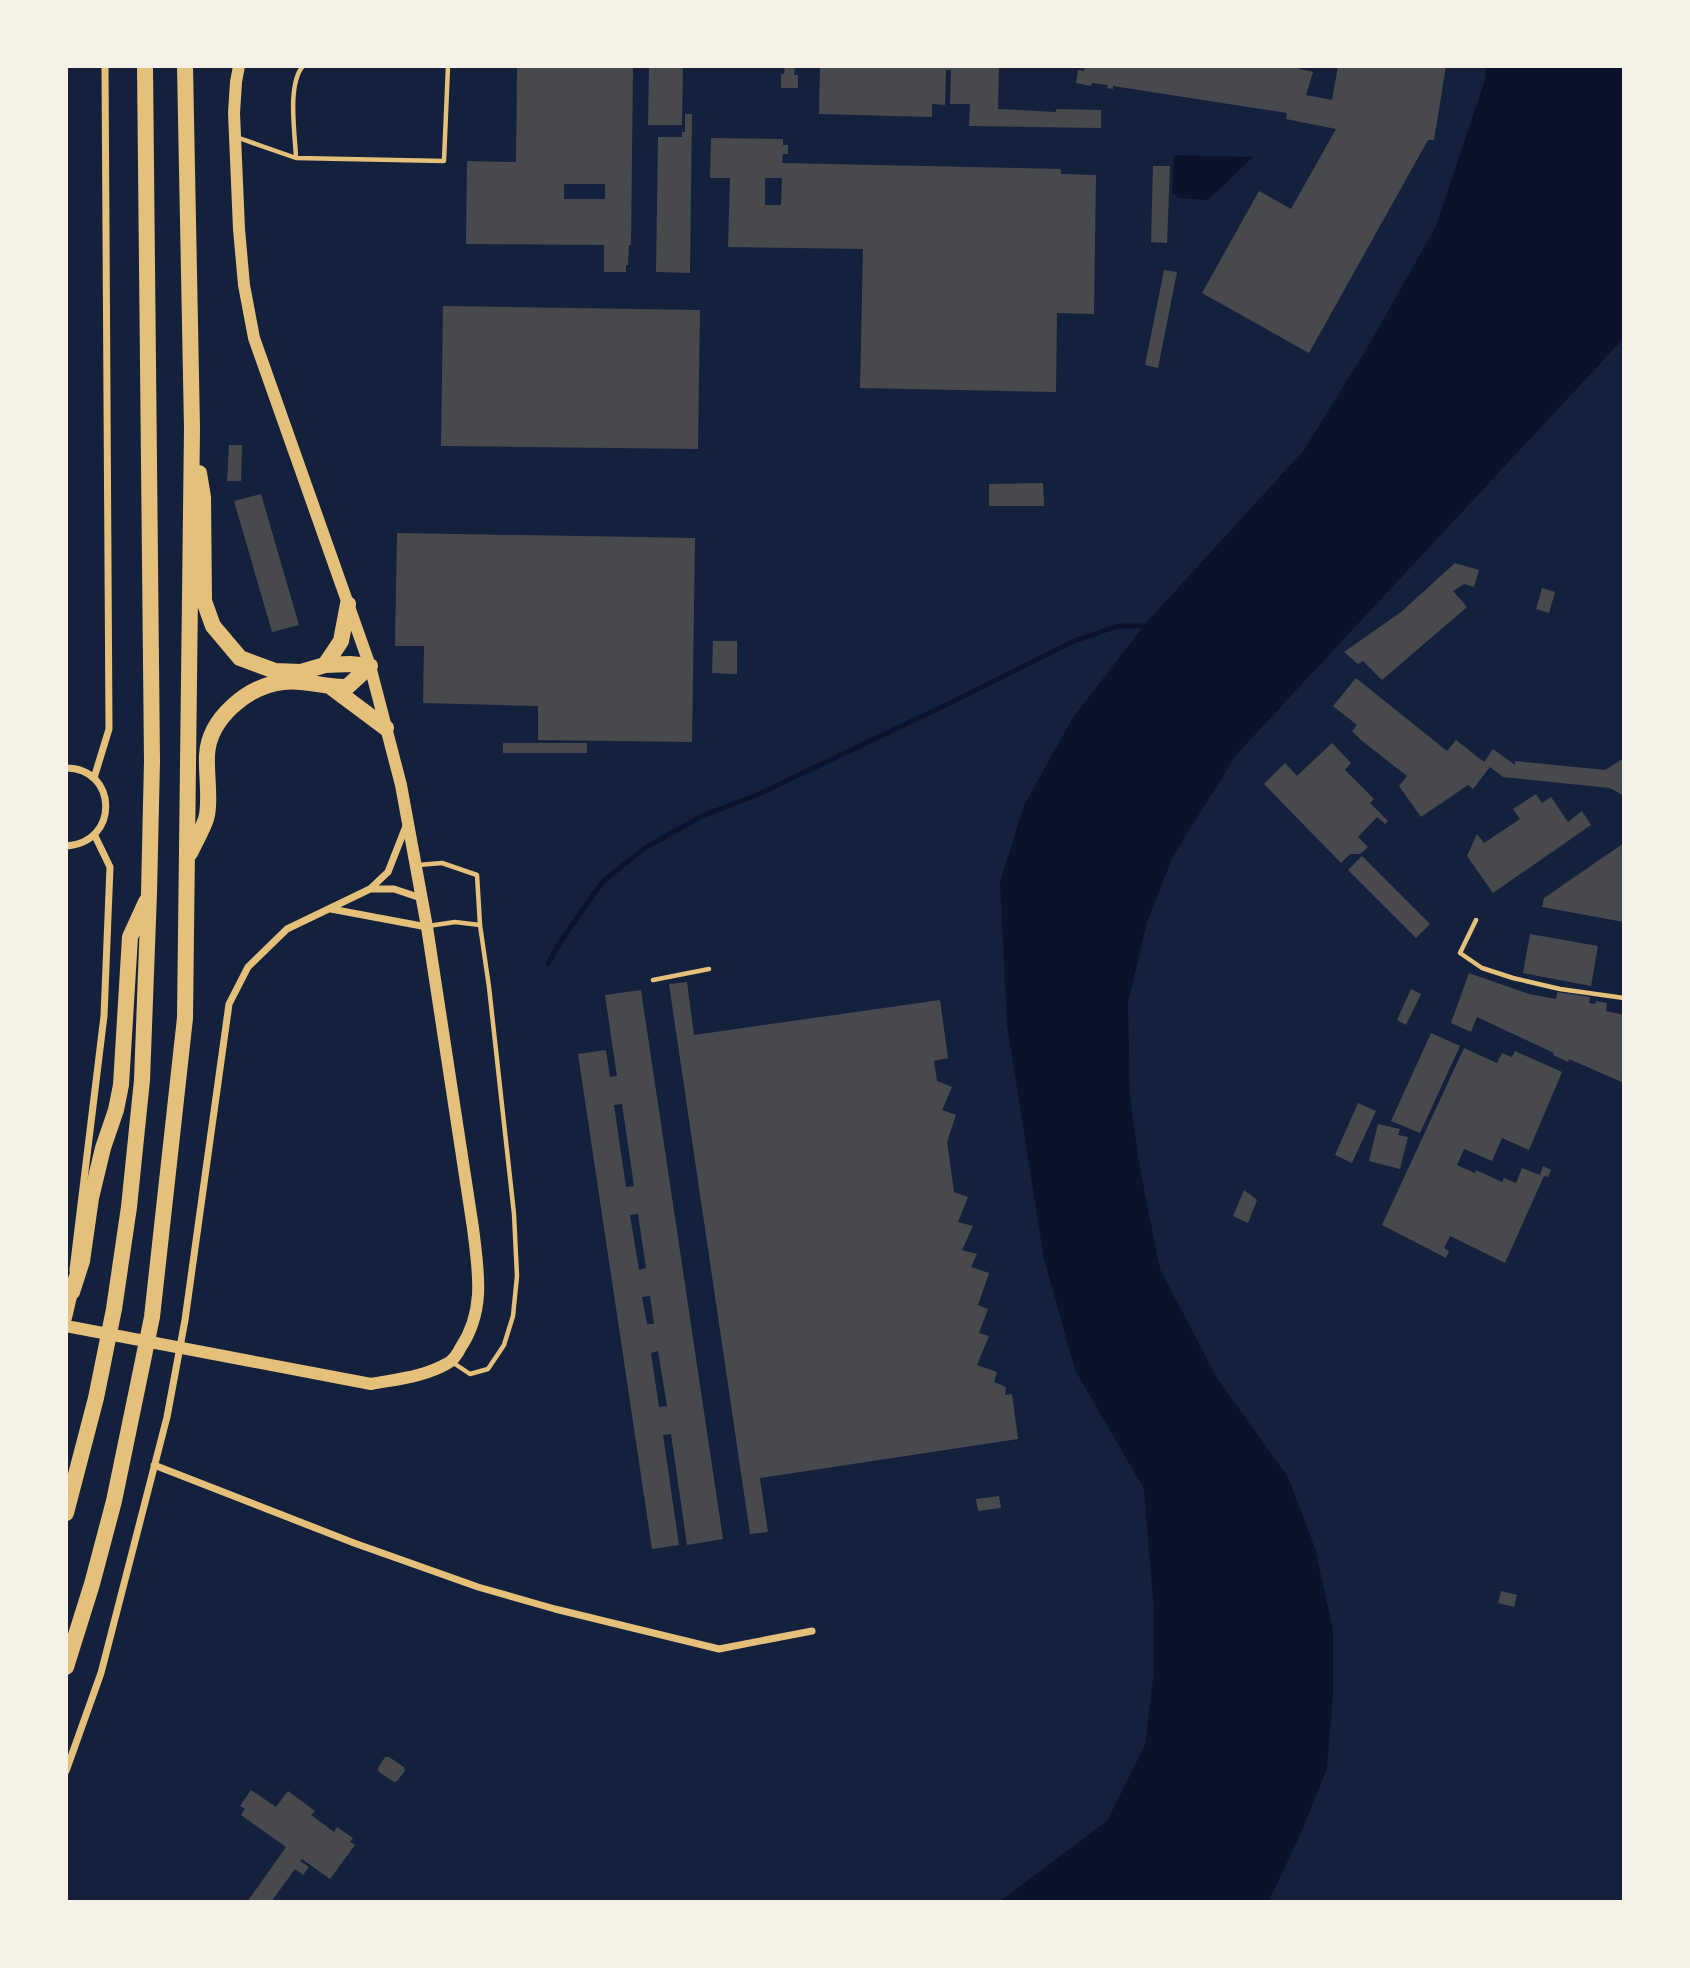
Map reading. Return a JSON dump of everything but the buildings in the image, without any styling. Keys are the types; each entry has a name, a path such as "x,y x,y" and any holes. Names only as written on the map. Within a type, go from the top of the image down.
{"highway":[{"path":"66,1513 96,1398 114,1309 129,1207 142,1080 152,761 145,66"},
{"path":"66,1667 108,1525 152,1317 185,1018 192,428 185,66"},
{"path":"192,428 203,497 204,601 213,626 240,658 275,671 301,672 325,665 370,666"},
{"path":"325,665 341,641 348,604"},
{"path":"188,859 207,817 207,751 216,727 231,707 245,695 284,681 347,687 370,666"},
{"path":"331,687 386,727"},
{"path":"72,1292 82,1261 91,1198 121,1085 130,937 149,893"}],"street":[{"path":"94,778 109,729 104,66"},
{"path":"66,1326 371,1384 420,1376 452,1362 471,1332 478,1304 478,1269 427,926 401,785 370,666 254,338 244,285 235,137 235,93 239,66"},
{"path":"66,768 83,771 94,778 102,788 107,813 95,836 86,842 66,846"},
{"path":"66,1771 101,1673 167,1417 184,1320 229,1004 248,967 287,929 370,889 388,872 407,822"},
{"path":"66,1318 72,1292 73,1259 104,1016 110,867 95,836"},
{"path":"370,889 394,889 421,898"},
{"path":"330,908 427,926"},
{"path":"154,1465 355,1543 478,1587 566,1612 719,1649 812,1631"}],"lane":[{"path":"296,158 294,92 297,73 303,66"},
{"path":"235,137 296,158 444,161 448,66"},
{"path":"417,865 442,863 477,874 480,925 514,1214 517,1276 513,1316 504,1345 488,1369 470,1374 452,1362"},
{"path":"1476,920 1460,953 1482,968 1560,989 1623,998"},
{"path":"427,926 455,922 480,925"},
{"path":"653,980 709,969"}],"water":[{"path":"1486,67 1623,67 1623,339 1237,754 1173,856 1147,922 1128,1003 1130,1096 1139,1163 1160,1269 1217,1378 1288,1477 1315,1548 1333,1630 1333,1693 1327,1769 1269,1901 1000,1901 1107,1821 1145,1745 1154,1671 1154,1611 1144,1489 1075,1370 1044,1259 1007,1025 1000,882 1024,805 1072,719 1145,624 1304,450 1370,343 1436,226 1485,80"},
{"path":"1174,155 1253,157 1208,200 1177,198 1176,194 1172,194"}],"waterway":[{"path":"548,964 560,942 603,881 645,848 702,816 759,794 1074,641 1118,626 1149,626"}]}
